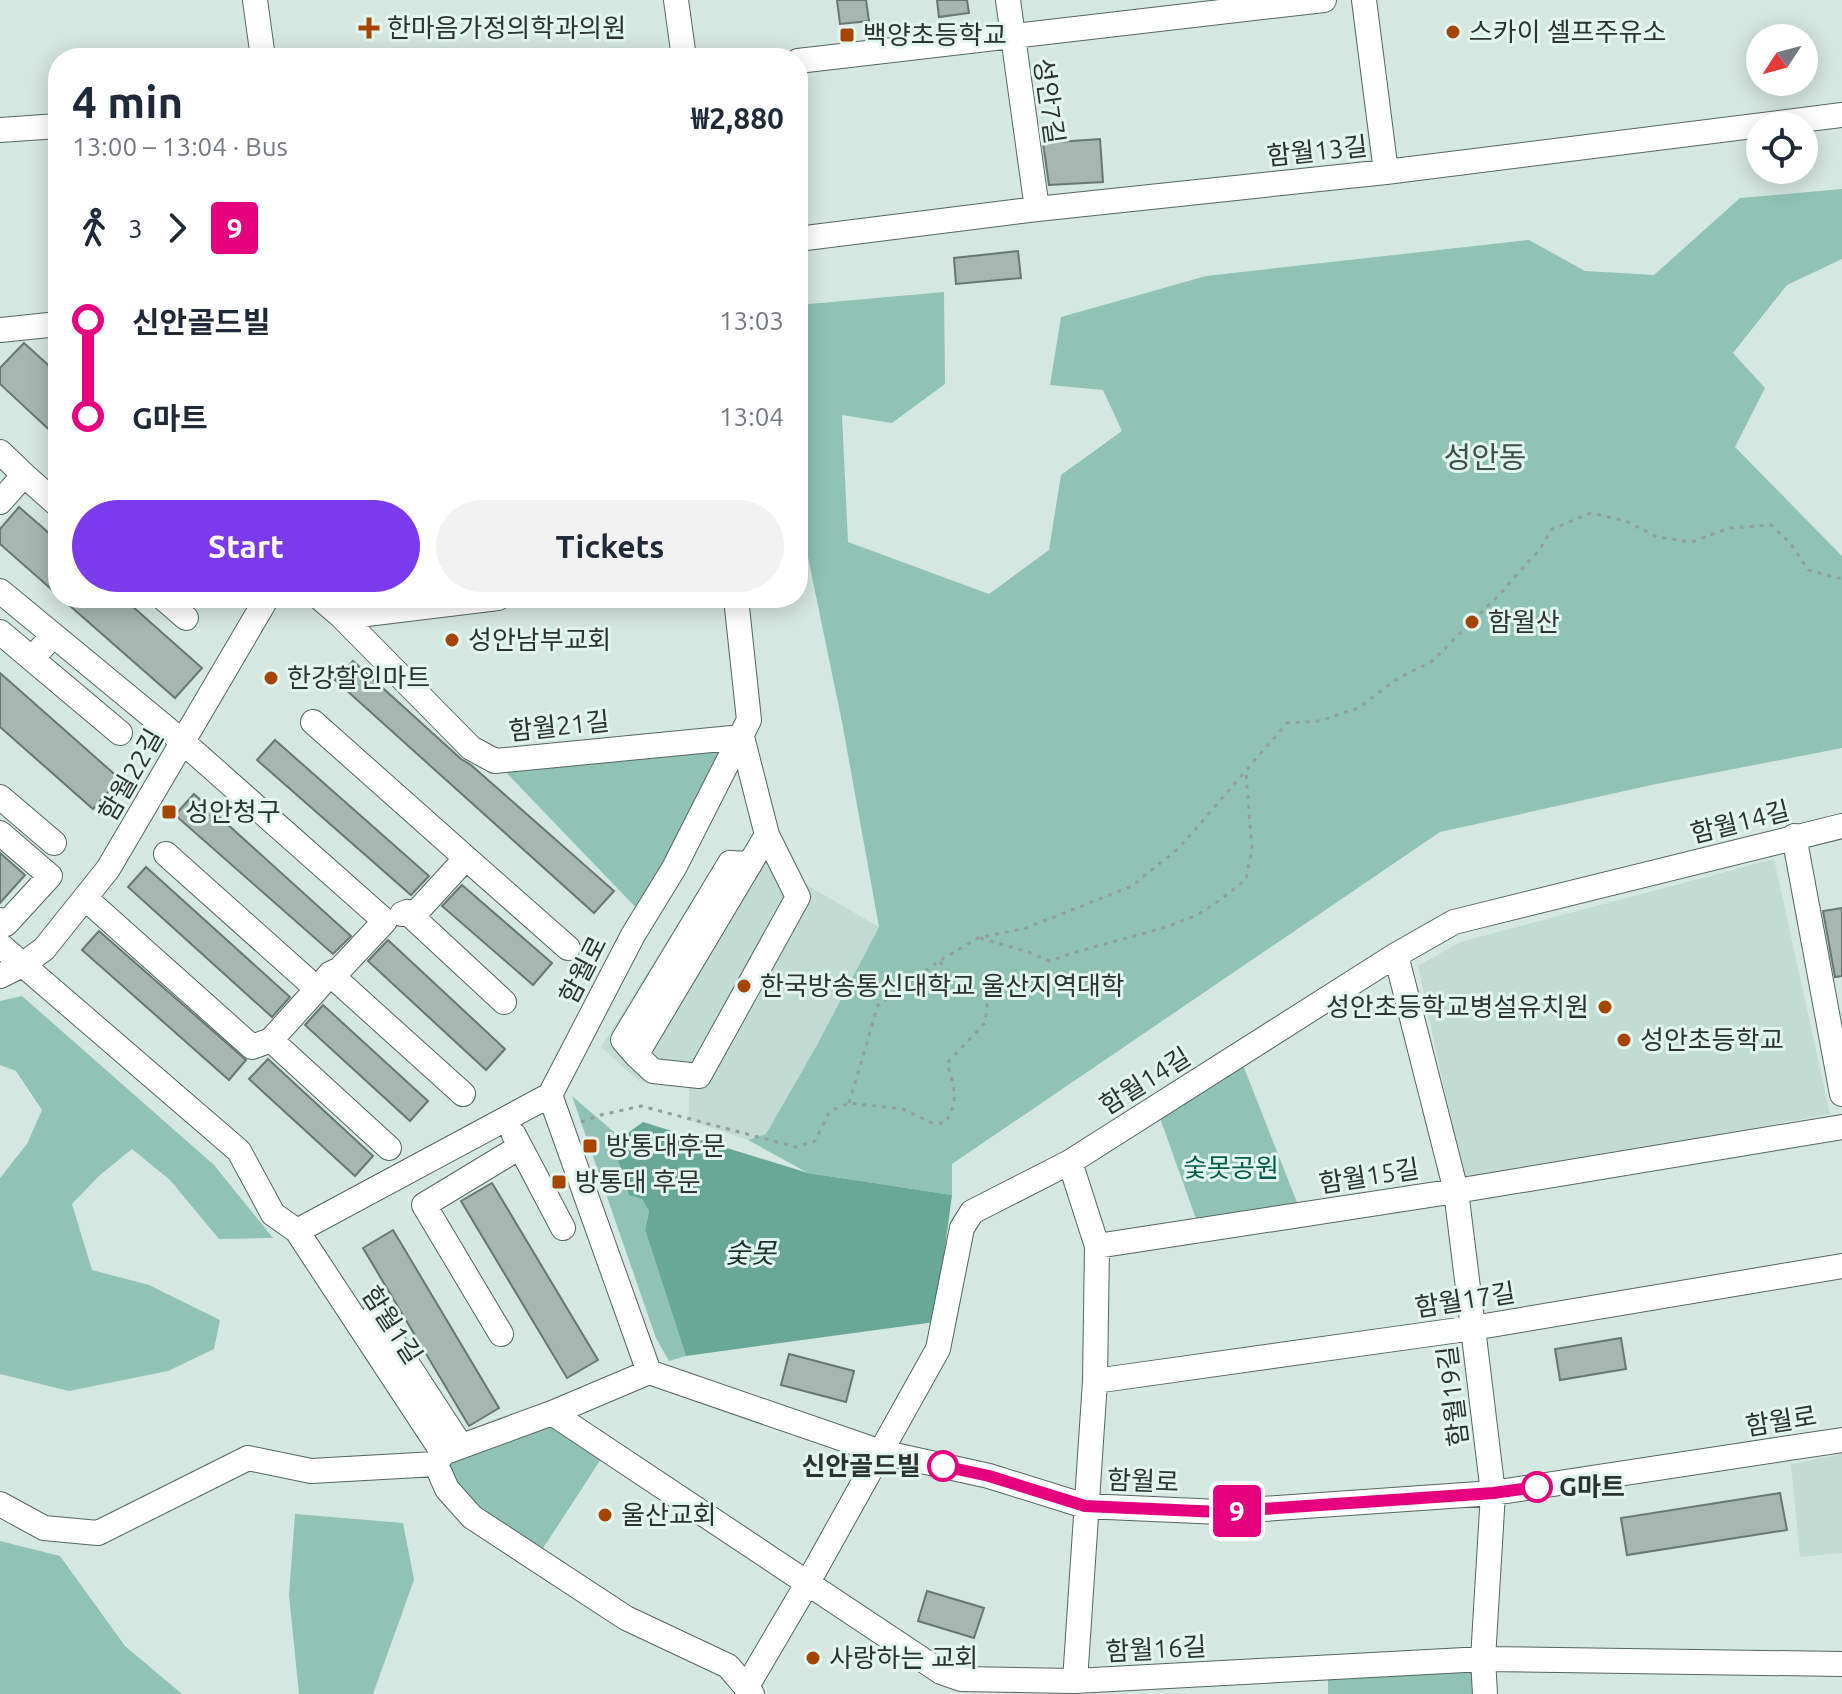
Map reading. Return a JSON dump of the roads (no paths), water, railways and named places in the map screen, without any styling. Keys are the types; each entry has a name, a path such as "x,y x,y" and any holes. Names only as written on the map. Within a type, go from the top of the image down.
{"street":[{"path":"255,0 262,48"},
{"path":"676,0 683,48"},
{"name":"성안7길","path":"1008,0 1037,209"},
{"path":"808,60 1324,0"},
{"path":"1364,0 1386,172"},
{"name":"함월13길","path":"808,238 1037,209 1386,172 1842,115"},
{"path":"0,130 48,127"},
{"path":"0,330 48,327"},
{"path":"0,452 48,496"},
{"path":"0,502 24,475"},
{"path":"0,591 183,742 385,921"},
{"path":"174,608 186,618"},
{"name":"함월22길","path":"11,970 44,949 108,869 261,608"},
{"name":"함월21길","path":"332,608 471,748 495,761 742,737"},
{"path":"342,617 416,608"},
{"name":"함월로","path":"550,1095 633,935 674,868 749,720 737,608"},
{"path":"0,632 120,733"},
{"path":"32,659 53,635"},
{"path":"313,722 568,948"},
{"path":"742,737 767,835 798,897 699,1076 653,1071 636,1055 767,835"},
{"path":"0,797 54,843"},
{"name":"함월14길","path":"750,1690 938,1349 962,1228 972,1212 1070,1162 1396,955 1454,922 1842,826"},
{"path":"0,833 50,876 6,924 0,920"},
{"path":"1794,836 1832,985 1842,1094"},
{"path":"166,854 463,1094"},
{"path":"412,917 466,858"},
{"path":"85,898 252,1047 271,1040 324,981 340,969 385,921 407,912 504,1002"},
{"name":"함월1길","path":"0,945 11,970 239,1151 273,1214 297,1231 447,1454 447,1489 472,1517 626,1618 728,1666 750,1690"},
{"name":"함월19길","path":"1396,955 1456,1191 1493,1493 1483,1659 1485,1694"},
{"path":"271,1040 389,1148"},
{"path":"0,1504 44,1528 98,1533 248,1458 311,1471 447,1454 649,1372 550,1095 297,1231"},
{"path":"505,1119 563,1228"},
{"name":"함월15길","path":"1097,1246 1842,1127"},
{"path":"501,1334 424,1205 520,1147"},
{"path":"1070,1162 1097,1246 1095,1381 1075,1681"},
{"name":"함월17길","path":"1095,1381 1473,1328 1842,1266"},
{"path":"375,1314 447,1454"},
{"name":"함월로","path":"649,1372 881,1452 989,1476 1085,1506 1220,1512 1493,1493 1842,1440"},
{"name":"함월16길","path":"552,1413 941,1672 961,1679 1075,1681 1483,1659 1842,1664"}],"water":[{"name":"숯못","path":"643,1122 808,1173 952,1195 935,1322 686,1356 645,1230 649,1211 642,1199 629,1195 618,1160 621,1138"}],"place":[{"name":"한마음가정의학과의원","path":"369,28"},
{"name":"스카이 셀프주유소","path":"1453,32"},
{"name":"백양초등학교","path":"847,35"},
{"name":"함월산","path":"1472,622"},
{"name":"성안남부교회","path":"452,640"},
{"name":"한강할인마트","path":"271,678"},
{"name":"성안청구","path":"169,812"},
{"name":"한국방송통신대학교 울산지역대학","path":"744,986"},
{"name":"성안초등학교병설유치원","path":"1605,1007"},
{"name":"성안초등학교","path":"1624,1040"},
{"name":"방통대후문","path":"590,1146"},
{"name":"방통대 후문","path":"559,1182"},
{"name":"신안골드빌","path":"943,1466"},
{"name":"G마트","path":"1537,1487"},
{"name":"울산교회","path":"605,1515"},
{"name":"사랑하는 교회","path":"813,1658"}],"district":[{"name":"성안동","path":"1485,458"}],"park label":[{"name":"숯못공원","path":"1231,1168"}]}
